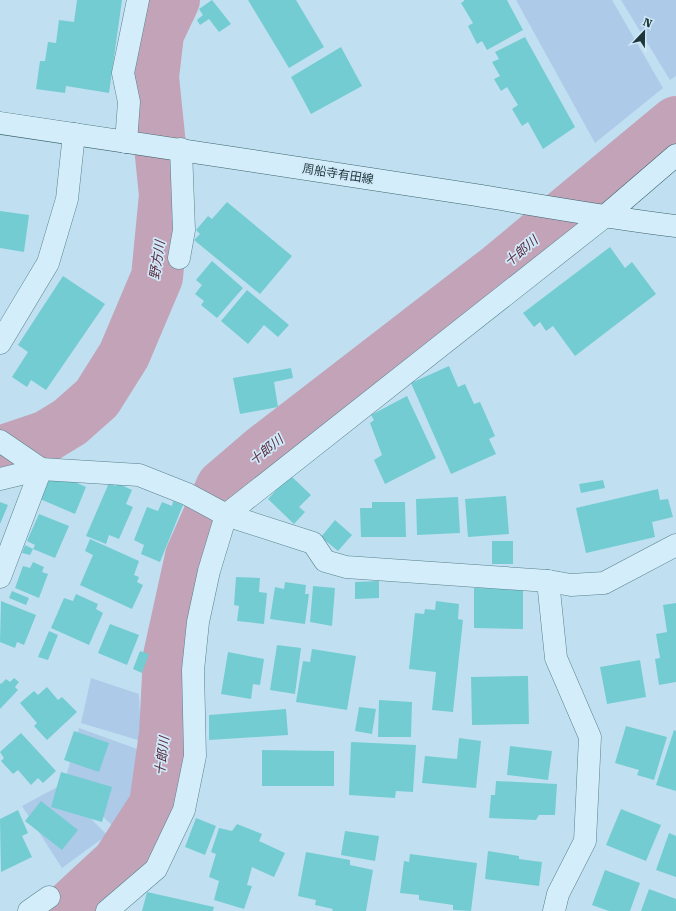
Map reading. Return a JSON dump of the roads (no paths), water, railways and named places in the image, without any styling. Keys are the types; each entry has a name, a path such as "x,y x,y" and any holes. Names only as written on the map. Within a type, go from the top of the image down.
{"street":[{"path":"126,142 129,102 123,73 138,0"},
{"name":"周船寺有田線","path":"0,123 181,149 604,217 676,226"},
{"path":"0,343 48,263 68,199 74,134"},
{"path":"179,258 184,230 181,149"},
{"path":"107,911 156,869 184,810 195,756 193,670 198,622 209,571 226,515 604,217 676,155"},
{"path":"0,442 41,469"},
{"path":"0,577 41,469"},
{"path":"0,480 41,469 139,475 187,494 226,515 313,543 325,561 346,567 548,581 571,585 604,583 676,546"},
{"path":"548,581 556,658 590,737 584,840 558,894 554,911"},
{"path":"29,911 49,897"}],"waterway":[{"name":"野方川","path":"0,452 47,436 70,422 97,398 124,355 157,277 165,195 153,77 158,34 174,0"},
{"name":"十郎川","path":"65,911 118,862 155,805 165,734 169,656 191,556 222,486 264,450 500,268 676,122"}]}
